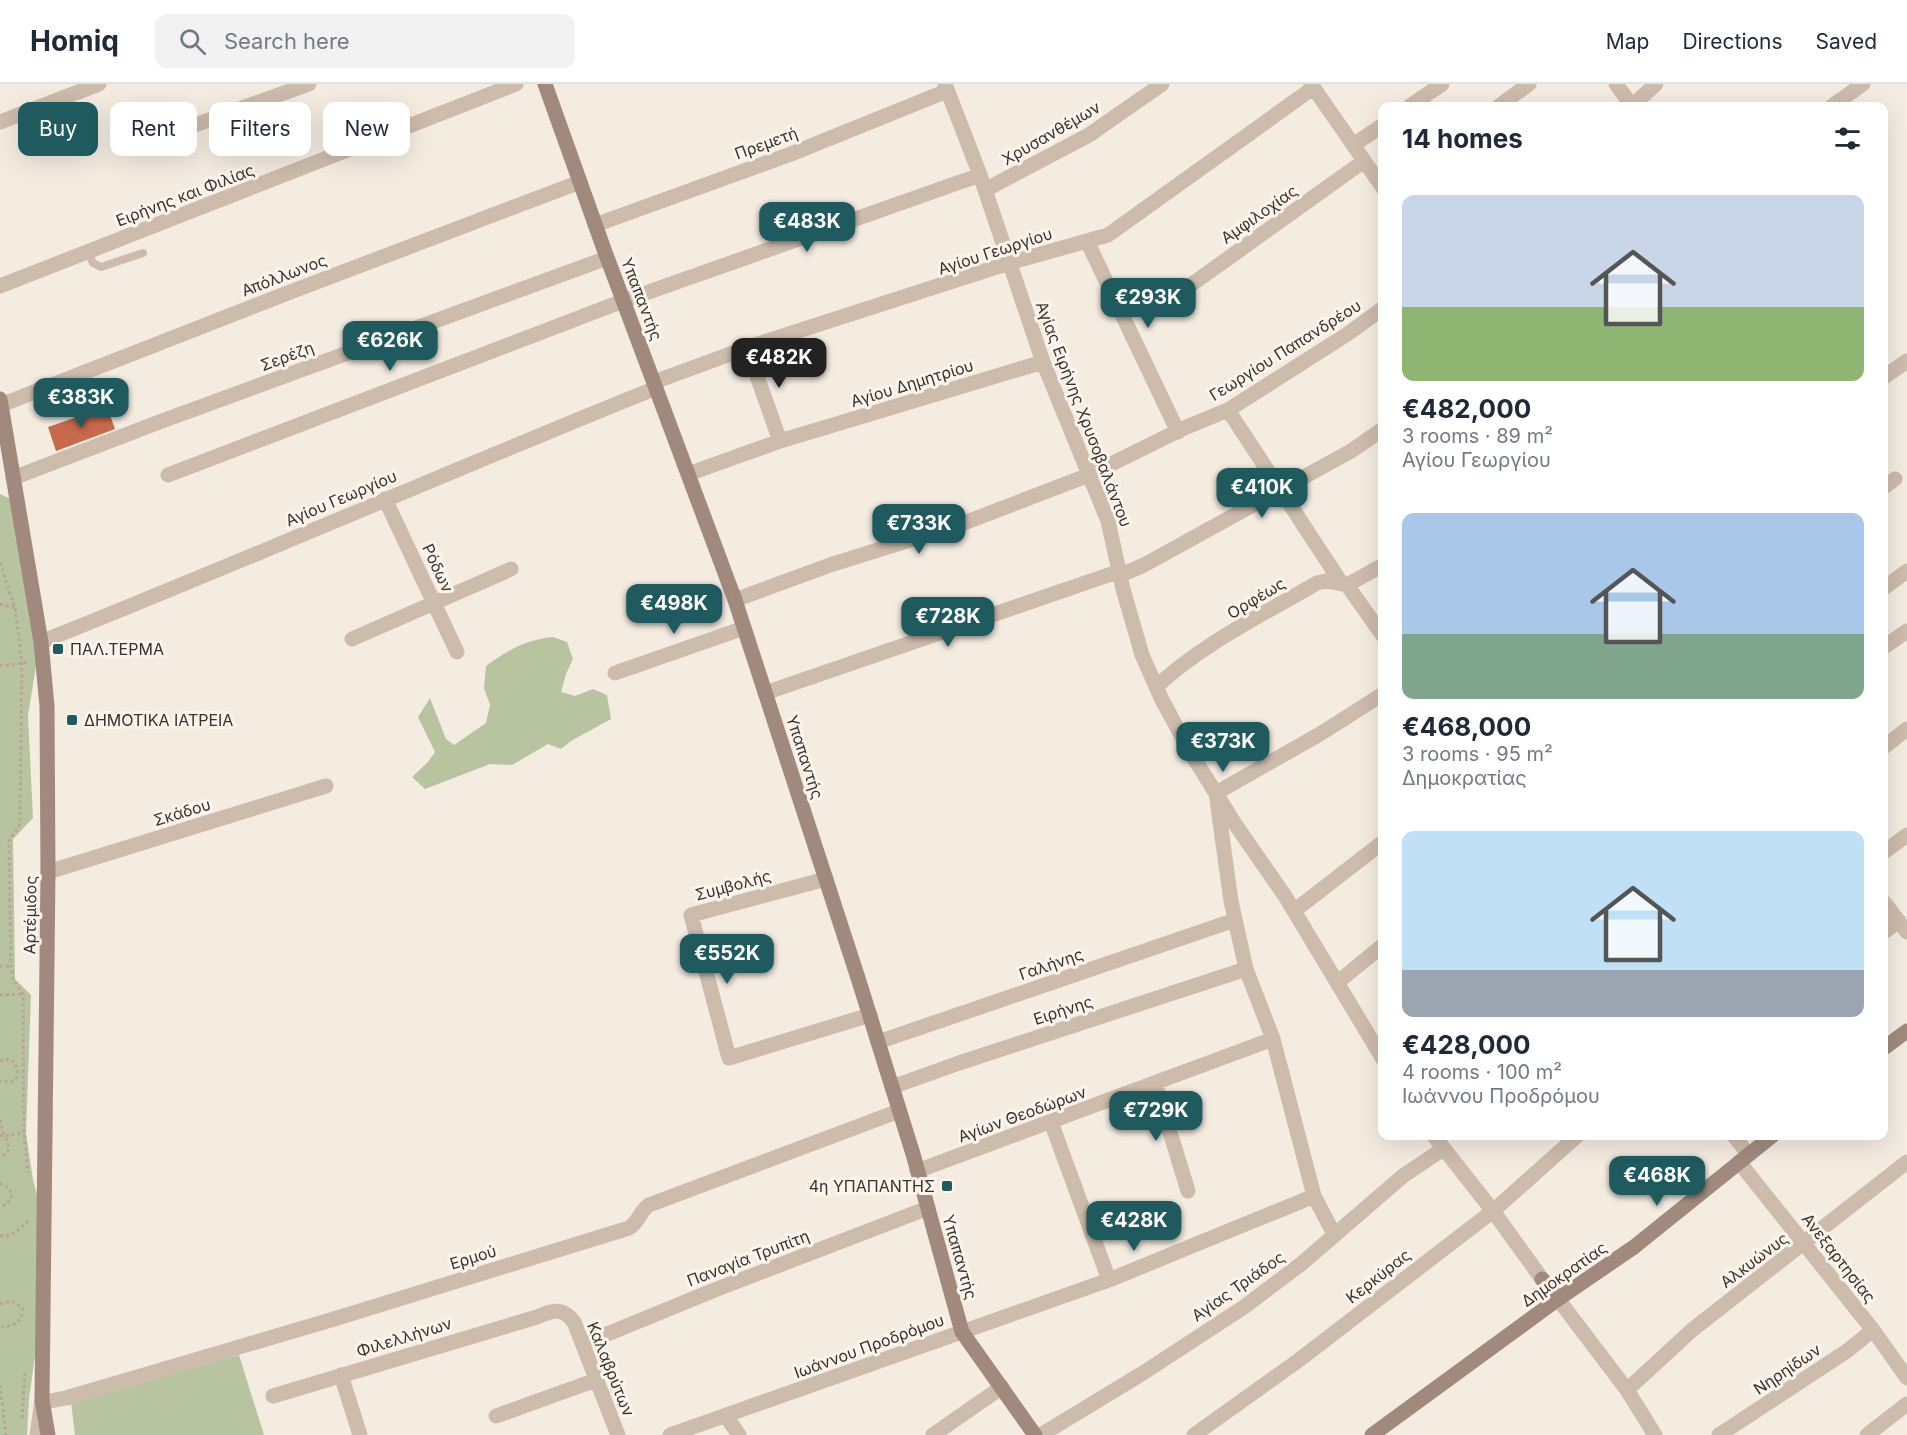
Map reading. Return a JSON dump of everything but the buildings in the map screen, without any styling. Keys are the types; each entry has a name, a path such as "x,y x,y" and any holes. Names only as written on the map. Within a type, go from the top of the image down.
{"street":[{"path":"0,122 99,84"},
{"path":"197,124 309,84"},
{"name":"Ειρήνης και Φιλίας","path":"0,286 516,84"},
{"name":"Υπαπαντής","path":"545,84 607,258 735,600 870,1015 928,1208 962,1332 1035,1435"},
{"name":"Χρυσανθέμων","path":"168,475 623,301 982,182 1089,135 1162,84"},
{"path":"1416,102 1442,84"},
{"path":"1504,102 1529,84"},
{"path":"1616,84 1629,102"},
{"path":"1636,102 1656,84"},
{"path":"1838,102 1863,84"},
{"path":"1312,86 1378,180"},
{"name":"Αγίου Γεωργίου","path":"41,642 209,574 747,348 1009,263 1108,235 1312,86"},
{"name":"Αγίας Ειρήνης Χρυσοβαλάντου","path":"946,87 982,182 1043,362 1108,521 1142,655 1156,687 1192,755 1378,1045"},
{"name":"Πρεμετή","path":"595,225 791,154 946,87"},
{"path":"1353,145 1378,128"},
{"name":"Αμφιλοχίας","path":"1174,297 1364,161"},
{"name":"Απόλλωνος","path":"0,402 580,182"},
{"path":"1087,241 1178,432"},
{"name":"Σερέζη","path":"14,478 162,421 607,258"},
{"name":"Γεωργίου Παπανδρέου","path":"735,600 830,565 964,523 1089,475 1228,410 1349,333 1378,312"},
{"path":"747,348 780,441"},
{"path":"1888,374 1907,361"},
{"name":"Αγίου Δημητρίου","path":"688,474 780,441 1043,362"},
{"name":"Αρτέμιδος","path":"0,402 44,660 47,706 48,872 42,1400 48,1435"},
{"path":"1228,410 1378,629"},
{"path":"765,693 1144,565 1351,451 1378,432"},
{"name":"Ρόδων","path":"385,499 457,652"},
{"name":"Ορφέως","path":"1156,687 1193,657 1317,583 1326,581 1345,584 1378,567"},
{"path":"352,639 511,569"},
{"path":"1888,585 1907,571"},
{"path":"615,673 744,628"},
{"path":"1888,644 1907,631"},
{"path":"1334,1234 1314,1196 1273,1039 1246,969 1235,920 1216,793 1320,734 1378,697"},
{"path":"1888,744 1907,729"},
{"name":"Σκάδου","path":"48,872 326,786"},
{"path":"1888,849 1907,835"},
{"path":"1294,911 1378,846"},
{"name":"Συμβολής","path":"826,879 690,915 729,1058 870,1015"},
{"path":"1888,907 1903,927 1888,931"},
{"name":"Γαλήνης","path":"878,1042 1235,920"},
{"path":"1337,983 1378,949"},
{"name":"Ειρήνης","path":"892,1087 1246,969"},
{"path":"1888,1045 1907,1031"},
{"name":"Αγίων Θεοδώρων","path":"917,1171 1273,1039"},
{"path":"1155,1083 1188,1191"},
{"name":"Ερμού","path":"42,1400 66,1398 334,1319 628,1228 634,1225 649,1205 899,1111"},
{"path":"1050,1122 1109,1280"},
{"path":"1437,1140 1627,1390 1655,1435"},
{"name":"Κερκύρας","path":"1194,1435 1299,1360 1493,1211 1572,1140"},
{"name":"Ανεξαρτησίας","path":"1736,1140 1743,1158 1907,1378"},
{"name":"Δημοκρατίας","path":"1372,1435 1558,1299 1634,1247 1767,1140"},
{"name":"Αγίας Τριάδος","path":"1041,1435 1244,1306 1301,1264 1403,1176 1443,1149"},
{"name":"Αλκυώνυς","path":"1627,1390 1692,1330 1907,1162"},
{"name":"Ιωάννου Προδρόμου","path":"670,1435 1109,1280 1314,1196"},
{"name":"Παναγία Τρυπίτη","path":"583,1344 712,1291 928,1208"},
{"name":"Καλαβρύτων","path":"537,1317 551,1311 568,1314 583,1344 618,1435"},
{"name":"Φιλελλήνων","path":"360,1435 341,1375 537,1317"},
{"name":"Νηρηίδων","path":"1719,1435 1847,1351 1873,1330"},
{"path":"273,1396 341,1375"},
{"path":"496,1416 596,1380"},
{"path":"933,1435 1002,1387"},
{"path":"37,1435 42,1400"},
{"path":"1867,1435 1907,1404"},
{"path":"726,1416 740,1435"}],"lane":[{"path":"88,253 93,263 101,267 143,253"}],"path":[{"path":"0,563 15,608 22,663 20,824 9,841 11,967 13,981 23,994 24,1133 28,1175"},
{"path":"0,666 44,660"},
{"path":"0,966 11,967"},
{"path":"0,995 23,994"},
{"path":"0,1061 6,1059 13,1061 18,1071 16,1078 10,1082 0,1081"},
{"path":"0,1120 2,1136 9,1142 9,1150 0,1158"},
{"path":"2,1136 24,1133"},
{"path":"0,1183 9,1188 12,1194 7,1204 0,1207"},
{"path":"0,1236 15,1233 32,1218 32,1228"},
{"path":"0,1304 12,1301 18,1303 23,1310 22,1318 16,1324 0,1327"},
{"path":"22,1425 26,1360"},
{"path":"0,1385 6,1435"}],"green space":[{"path":"0,494 13,500 38,653 28,716 33,818 13,839 15,979 31,995 26,1133 33,1180 39,1202 37,1341 29,1399 27,1435 0,1435"},
{"path":"553,637 567,642 573,659 561,692 575,696 593,689 607,695 611,719 561,749 548,744 512,765 490,764 425,789 412,777 435,752 418,717 430,698 446,739 454,745 486,723 490,705 484,688 486,666 517,647"},
{"path":"239,1355 264,1435 75,1435 71,1402"}],"place":[{"name":"ΠΑΛ.ΤΕΡΜΑ","path":"58,649"},
{"name":"ΔΗΜΟΤΙΚΑ ΙΑΤΡΕΙΑ","path":"72,720"},
{"name":"4η ΥΠΑΠΑΝΤΗΣ","path":"947,1186"}]}
